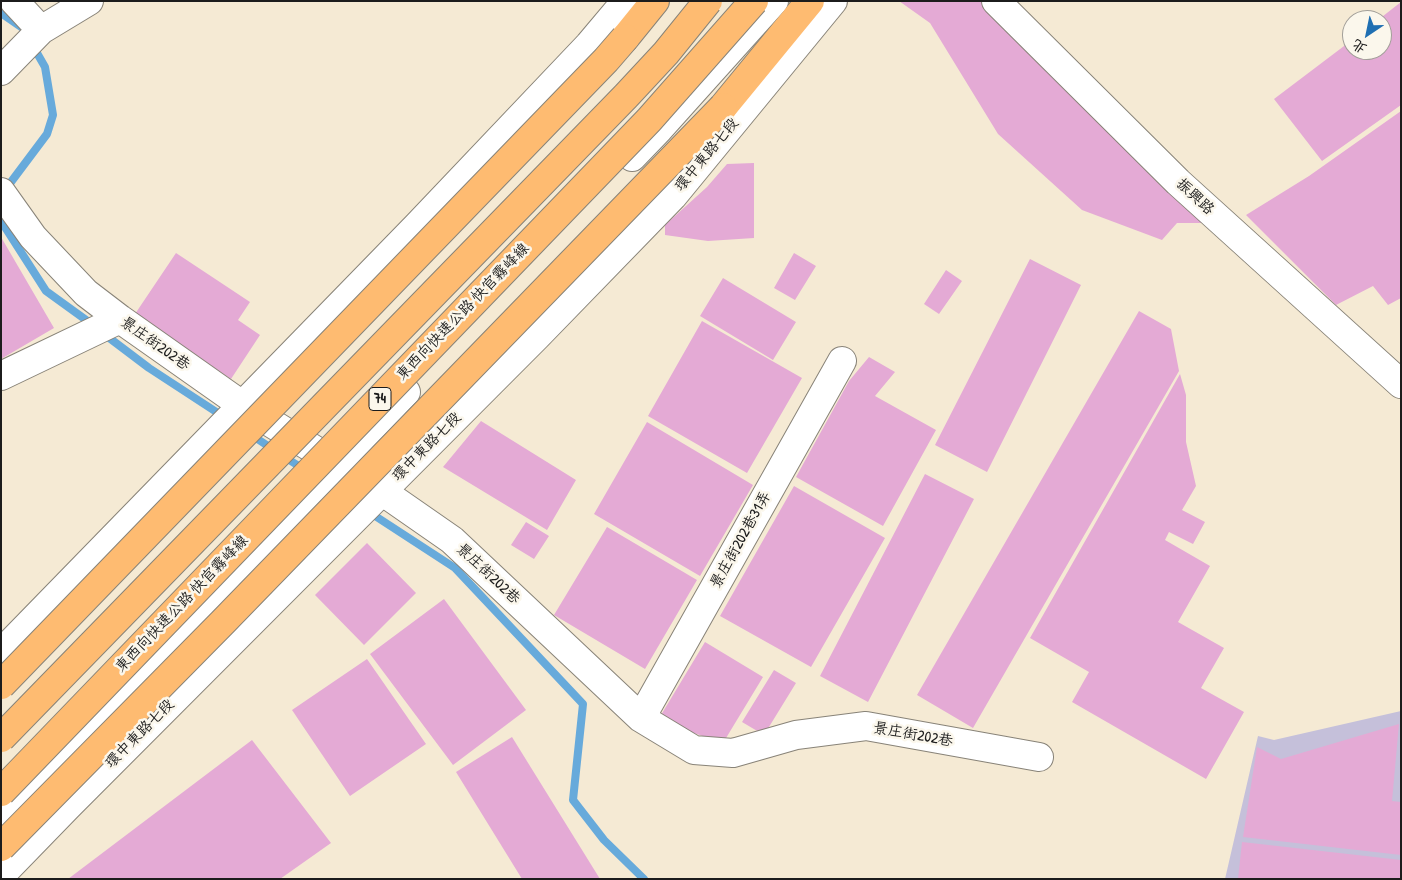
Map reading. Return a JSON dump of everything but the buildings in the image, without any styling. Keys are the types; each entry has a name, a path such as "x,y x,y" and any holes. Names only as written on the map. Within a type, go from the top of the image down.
{"highway":[{"path":"1,685 606,60 655,1"},
{"name":"74","path":"1,738 626,96 666,53 708,1"},
{"name":"東西向快速公路 快官霧峰線","path":"1,792 649,120 754,1"},
{"path":"1,847 222,623 723,107 810,1"}],"street":[{"path":"14,1 41,30"},
{"path":"1,71 41,30 89,1"},
{"path":"1,653 466,174 589,45 626,1"},
{"path":"1,725 524,188 660,44 694,1"},
{"path":"1,812 659,129 774,1"},
{"name":"環中東路七段","path":"1,875 383,492 673,196 833,1"},
{"name":"振興路","path":"996,1 1178,182 1401,384"},
{"name":"景庄街202巷","path":"1,192 33,237 86,293 242,404 277,443 326,476 383,492 452,540 641,718 694,750 733,752 796,735 866,726 1039,757"},
{"path":"1,376 120,319"},
{"name":"景庄街202巷31弄","path":"641,718 842,361"}],"shaded area":[{"path":"1401,711 1401,879 1225,879 1258,736 1274,740"}],"waterway":[{"path":"1,13 24,29"},
{"path":"5,190 47,134 53,115 45,67 33,46"},
{"path":"1,221 46,291 93,325"},
{"path":"104,334 149,368 224,417"},
{"path":"250,434 274,450"},
{"path":"283,456 305,470"},
{"path":"369,512 455,568 583,704 573,800 604,840 644,879"}]}
